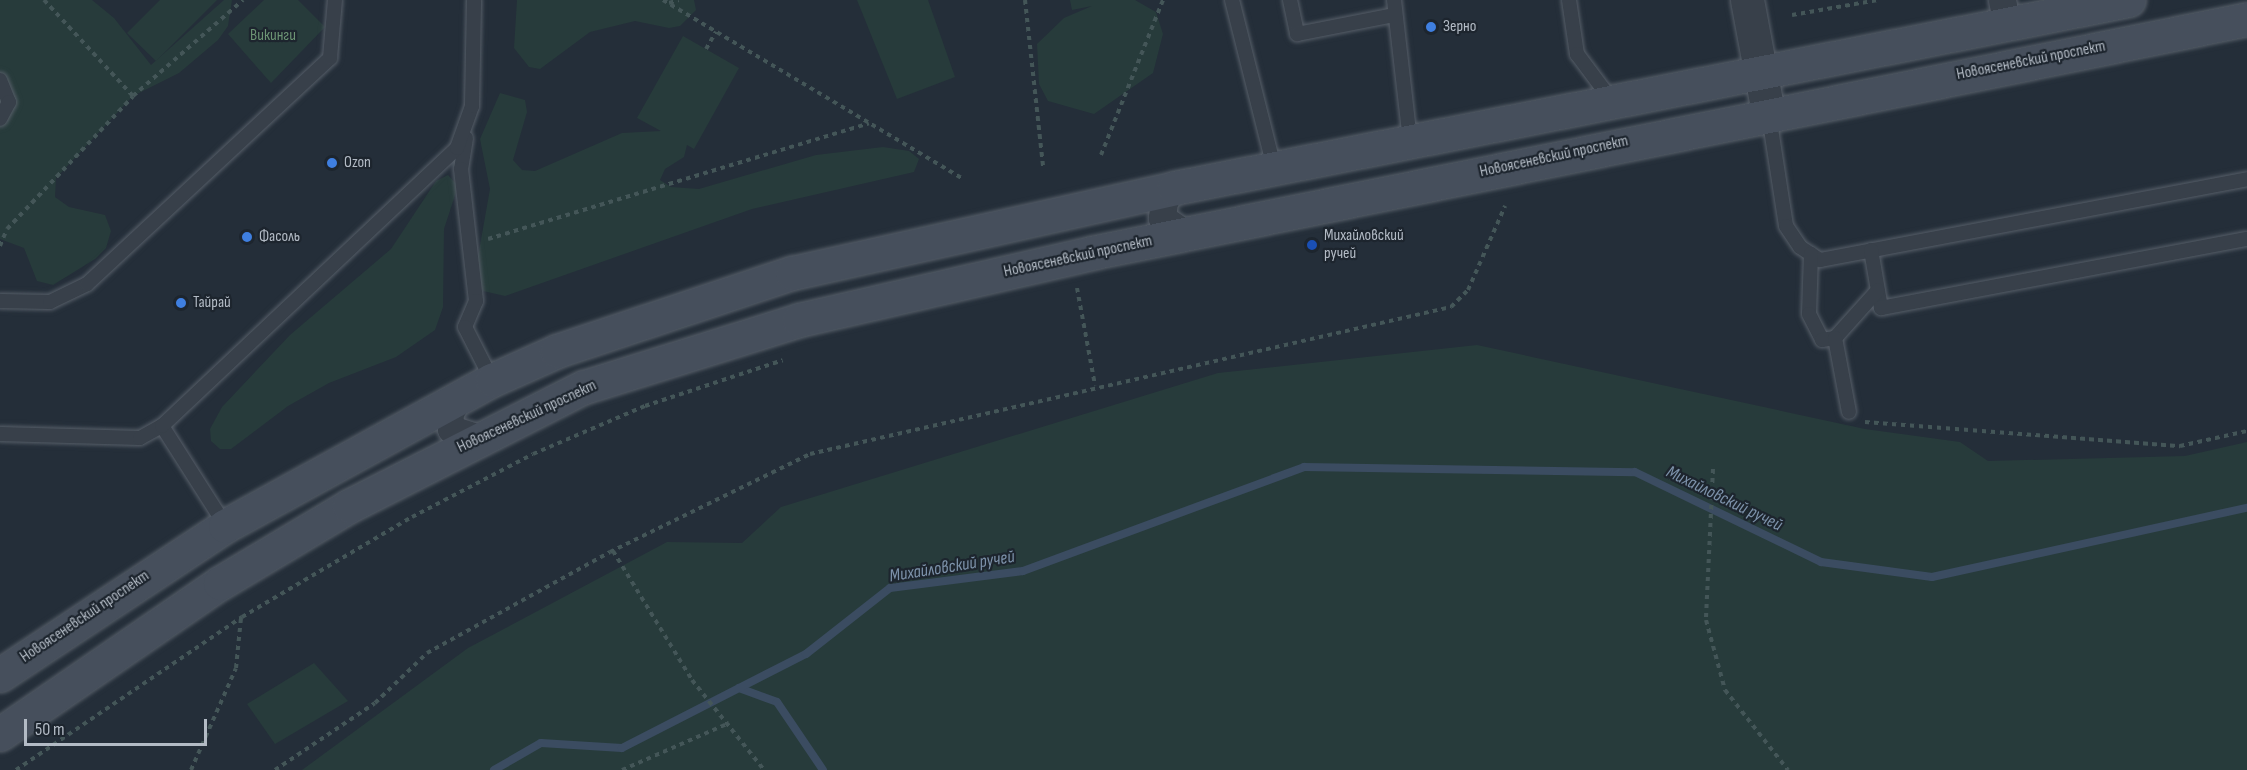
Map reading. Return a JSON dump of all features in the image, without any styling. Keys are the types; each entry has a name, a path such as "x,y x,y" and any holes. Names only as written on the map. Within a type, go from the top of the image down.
{"main road":[{"name":"Новоясеневский проспект","path":"0,675 225,526 492,380 557,351 792,273 1274,167 1761,71 2004,13 2129,0"},
{"name":"Новоясеневский проспект","path":"0,734 220,583 434,462 584,387 799,320 1186,234 1768,112 2247,19"}],"street":[{"path":"1747,0 1768,112"},
{"path":"1174,188 1164,201 1162,218 1186,234"},
{"path":"459,397 449,414 451,429 479,438"},
{"path":"414,422 442,432 443,447 434,462"}],"lane":[{"path":"0,301 50,302 87,284 330,58 335,0"},
{"path":"474,0 467,127 461,170 476,301 465,327 492,380"},
{"path":"1232,0 1274,167"},
{"path":"1290,0 1297,34 1394,15"},
{"path":"1394,0 1410,141"},
{"path":"1569,0 1577,54 1612,101"},
{"path":"0,80 9,102 0,119"},
{"path":"1768,112 1786,226 1811,254 1820,260 2247,179"},
{"path":"0,434 140,438 162,426 457,148 467,127"},
{"path":"1870,250 1881,308 2247,239"},
{"path":"1811,254 1809,314 1821,340 1835,338 1878,290"},
{"path":"1835,338 1849,412"},
{"path":"162,426 225,526"}],"path":[{"path":"44,0 134,96"},
{"path":"0,233 7,229 134,96 243,0"},
{"path":"663,0 963,179"},
{"path":"668,3 679,0"},
{"path":"1025,0 1043,166"},
{"path":"1101,155 1163,0"},
{"path":"1792,15 1876,0"},
{"path":"706,49 716,32"},
{"path":"470,246 869,123"},
{"path":"275,770 375,703 427,653 613,551 810,454 1095,385 1451,307 1468,290 1505,206"},
{"path":"0,246 7,229"},
{"path":"1077,288 1095,385"},
{"path":"16,770 242,617 533,454 645,406 783,360"},
{"path":"1849,412 1866,423 2180,446 2247,432"},
{"path":"1713,469 1706,620 1725,690 1788,770"},
{"path":"613,551 692,680 729,723 764,770"},
{"path":"191,770 236,668 242,617"},
{"path":"622,770 729,723"}],"green space":[{"path":"0,0 92,0 114,18 151,65 224,0 232,0 228,26 218,40 179,73 133,96 56,178 55,197 69,207 105,215 111,231 106,248 95,259 53,285 37,281 24,248 0,239"},
{"path":"160,0 217,0 156,61 127,33"},
{"name":"Викинги","path":"264,0 298,0 325,27 271,83 228,34"},
{"path":"517,0 694,0 696,10 680,26 669,28 635,21 590,32 540,69 529,67 514,48"},
{"path":"857,0 928,0 955,77 897,99"},
{"path":"1070,0 1135,0 1156,12 1163,34 1153,73 1094,114 1048,101 1039,84 1037,44 1064,18 1092,6 1072,10"},
{"path":"683,36 739,68 694,149 687,145 684,157 665,169 660,180 671,187 699,189 816,155 883,147 909,151 919,159 914,172 752,209 505,296 483,291 476,268 490,189 480,139 500,93 525,100 527,112 513,160 522,170 535,171 622,133 661,131 637,118"},
{"path":"448,175 458,186 444,229 443,307 435,330 396,357 329,383 288,406 231,449 220,449 211,441 210,429 222,407 290,335 391,249 436,181"},
{"path":"1477,345 1865,429 1960,442 1988,461 2185,456 2247,442 2247,770 302,770 468,648 667,542 742,543 781,507 1218,373"},
{"path":"314,663 348,701 275,744 247,704"}],"waterway":[{"name":"Михайловский ручей","path":"494,770 541,743 622,748 806,654 890,588 1023,571 1304,467 1635,472 1821,562 1932,577 2247,508"},
{"path":"739,688 777,702 823,770"}],"place":[{"name":"Зерно","path":"1431,27"},
{"name":"Ozon","path":"332,163"},
{"name":"Фасоль","path":"247,237"},
{"name":"Михайловский ручей","path":"1312,245"},
{"name":"Тайрай","path":"181,303"}]}
